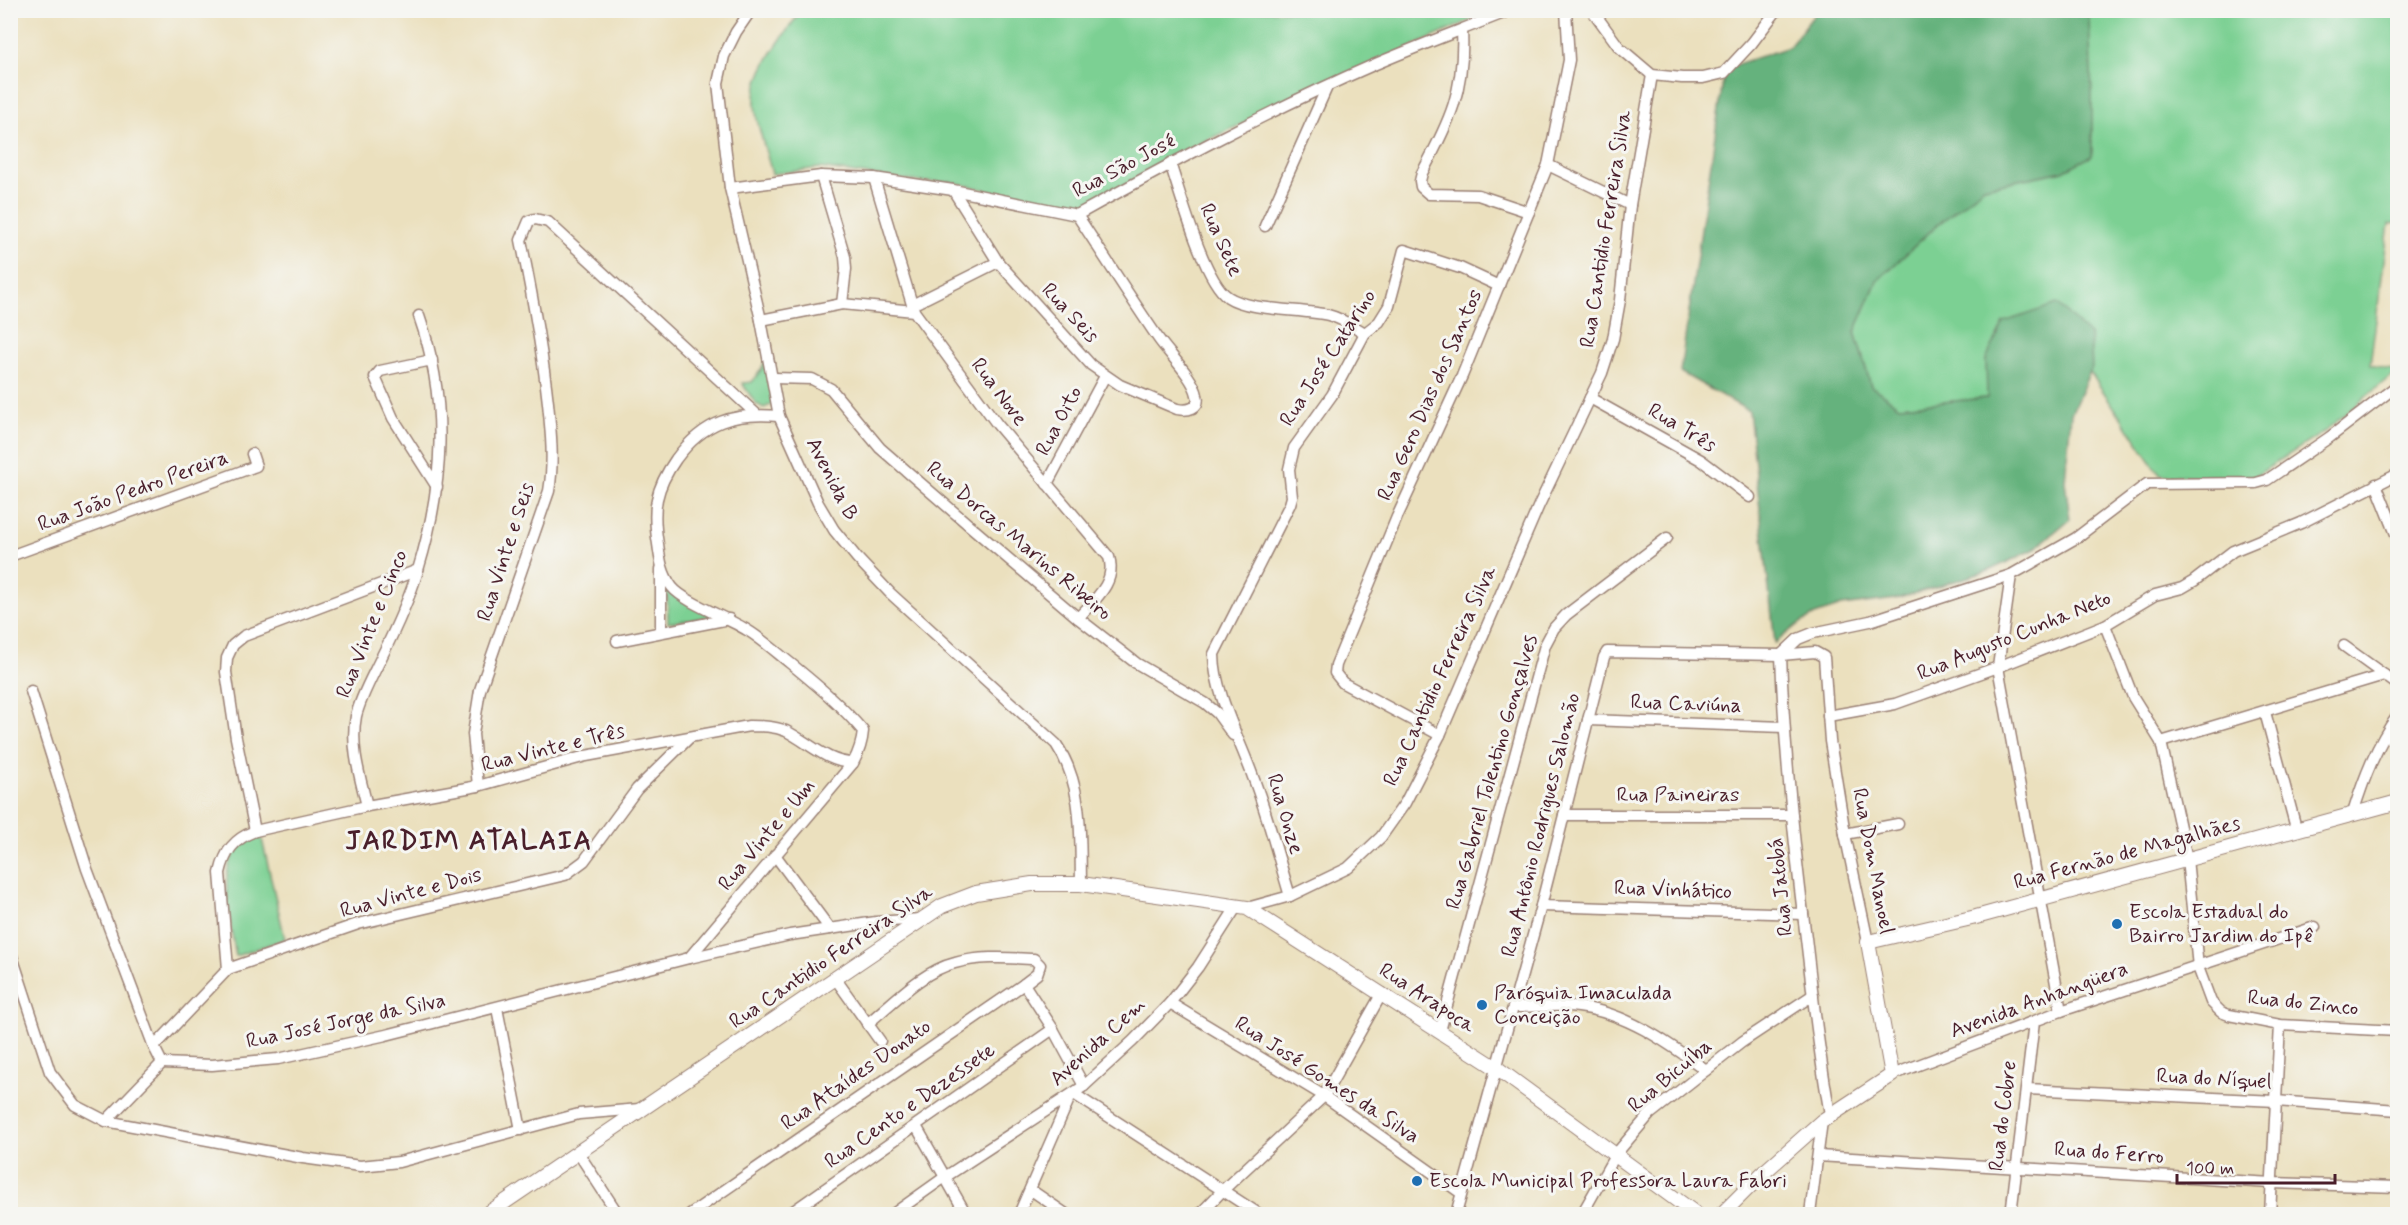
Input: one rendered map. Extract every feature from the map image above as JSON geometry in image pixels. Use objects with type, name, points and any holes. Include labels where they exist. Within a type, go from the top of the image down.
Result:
[{"type":"street","name":"Avenida B","points":[[751,10],[736,32],[724,57],[718,83],[730,188],[761,320],[779,416],[818,503],[834,530],[857,558],[890,593],[1056,744],[1065,757],[1071,773],[1079,815],[1081,884]]},
{"type":"street","name":"Rua São José","points":[[730,188],[821,176],[874,178],[953,190],[1077,214],[1170,164],[1327,87],[1511,10]]},
{"type":"street","name":"Rua Gero Dias dos Santos","points":[[1440,735],[1343,683],[1335,673],[1336,665],[1397,517],[1462,376],[1548,165],[1569,60],[1566,10]]},
{"type":"street","points":[[1592,10],[1619,47],[1652,75],[1703,78],[1724,73],[1752,43],[1774,12]]},
{"type":"street","points":[[1462,30],[1464,60],[1459,89],[1447,126],[1422,173],[1421,187],[1429,194],[1478,195],[1529,212]]},
{"type":"street","name":"Rua Cantidio Ferreira Silva","points":[[487,1215],[942,906],[976,893],[1032,884],[1081,884],[1242,907],[1290,896],[1348,868],[1381,837],[1405,803],[1440,735],[1539,505],[1602,373],[1613,339],[1630,205],[1652,75]]},
{"type":"street","points":[[1264,226],[1327,87]]},
{"type":"street","name":"Rua Sete","points":[[1170,164],[1206,264],[1220,289],[1229,297],[1241,302],[1290,311],[1327,315],[1365,333]]},
{"type":"street","points":[[1548,165],[1630,205]]},
{"type":"street","points":[[821,176],[846,269],[842,304]]},
{"type":"street","name":"Rua Nove","points":[[874,178],[913,308],[997,424],[1109,557],[1112,566],[1107,585],[1078,618]]},
{"type":"street","name":"Rua Seis","points":[[953,190],[998,262],[1091,365],[1120,385],[1186,411],[1197,404],[1198,396],[1194,387],[1159,339],[1077,214]]},
{"type":"street","name":"Rua Vinte e Seis","points":[[478,786],[473,734],[480,690],[549,490],[551,477],[550,428],[544,363],[521,240],[529,221],[535,219],[548,222],[755,414]]},
{"type":"street","name":"Rua José Catarino","points":[[1241,744],[1214,666],[1214,654],[1290,504],[1292,497],[1289,458],[1293,448],[1332,395],[1365,333],[1379,322],[1389,306],[1404,250],[1460,268],[1499,286]]},
{"type":"street","points":[[761,320],[842,304],[913,308],[998,262]]},
{"type":"street","name":"Rua Vinte e Cinco","points":[[367,806],[354,743],[356,718],[363,696],[392,635],[418,570],[437,487],[441,442],[438,391],[419,316]]},
{"type":"street","points":[[432,360],[380,371],[375,377],[393,418],[437,487]]},
{"type":"street","name":"Rua Oito","points":[[1047,484],[1105,376]]},
{"type":"street","name":"Rua Dorcas Marins Ribeiro","points":[[773,378],[812,379],[831,389],[880,448],[1078,618],[1136,663],[1205,703],[1217,713],[1241,744]]},
{"type":"street","points":[[1781,655],[1798,639],[1813,633],[1879,618],[2011,575],[2076,538],[2147,484],[2256,483],[2267,480],[2330,437],[2397,385]]},
{"type":"street","name":"Rua Três","points":[[1590,398],[1701,460],[1750,497]]},
{"type":"street","points":[[661,632],[661,569],[654,520],[655,503],[661,483],[683,450],[716,423],[737,415],[779,416]]},
{"type":"street","name":"Rua João Pedro Pereira","points":[[10,556],[256,466],[252,454]]},
{"type":"street","name":"Rua Augusto Cunha Neto","points":[[1828,716],[1895,704],[2105,625],[2155,595],[2182,588],[2233,551],[2301,523],[2397,474]]},
{"type":"street","points":[[2376,484],[2397,539]]},
{"type":"street","name":"Rua Gabriel Tolentino Gonçalves","points":[[1440,1031],[1545,645],[1554,628],[1566,615],[1667,538]]},
{"type":"street","points":[[661,569],[673,588],[683,596],[730,619]]},
{"type":"street","points":[[228,969],[220,873],[223,859],[229,848],[243,836],[255,831],[236,738],[226,672],[227,658],[233,645],[244,636],[418,570]]},
{"type":"street","points":[[2011,575],[1998,667],[2061,1011]]},
{"type":"street","points":[[616,641],[730,619]]},
{"type":"street","name":"Rua Vinte e Um","points":[[689,958],[853,764],[861,749],[863,731],[842,706],[756,635],[730,619]]},
{"type":"street","points":[[2105,625],[2133,697],[2161,742],[2187,859],[2198,967]]},
{"type":"street","points":[[2344,646],[2397,685]]},
{"type":"street","name":"Rua Antônio Rodrigues Salomão","points":[[1456,1215],[1498,1069],[1604,657],[1609,651],[1781,655],[1815,652],[1821,654]]},
{"type":"street","name":"Rua Dom Manoel","points":[[1821,654],[1825,661],[1830,741],[1845,834],[1868,942],[1892,1075]]},
{"type":"street","name":"Rua Jatobá","points":[[1781,655],[1784,727],[1792,815],[1826,1118],[1810,1215]]},
{"type":"street","points":[[2161,742],[2384,675]]},
{"type":"street","points":[[32,691],[87,868],[162,1063],[106,1121]]},
{"type":"street","points":[[2265,712],[2296,828]]},
{"type":"street","points":[[2353,813],[2373,755],[2397,715]]},
{"type":"street","name":"Rua Caviúna","points":[[1588,720],[1784,727]]},
{"type":"street","name":"Rua Vinte e Três","points":[[255,831],[367,806],[478,786],[586,756],[749,726],[768,726],[784,730],[837,761],[853,764]]},
{"type":"street","name":"Rua Vinte e Dois","points":[[154,1047],[228,969],[358,924],[565,875],[584,861],[637,789],[689,738]]},
{"type":"street","name":"Rua Onze","points":[[1241,744],[1290,896]]},
{"type":"street","name":"Rua Fernão de Magalhães","points":[[1868,942],[2039,899],[2397,802]]},
{"type":"street","name":"Rua Paineiras","points":[[1564,815],[1792,815]]},
{"type":"street","points":[[1845,834],[1898,824]]},
{"type":"street","points":[[775,855],[830,928]]},
{"type":"street","name":"Rua Vinhático","points":[[1541,906],[1803,914]]},
{"type":"street","name":"Rua Arapoca","points":[[1242,907],[1382,993],[1498,1069],[1696,1215]]},
{"type":"street","name":"Avenida Cem","points":[[893,1215],[945,1178],[1072,1096],[1170,1004],[1242,907]]},
{"type":"street","name":"Rua José Jorge da Silva","points":[[162,1063],[212,1065],[278,1059],[497,1008],[790,934],[921,919]]},
{"type":"street","name":"Avenida Anhangüera","points":[[1722,1215],[1762,1174],[1826,1118],[1892,1075],[2061,1011],[2315,927]]},
{"type":"street","points":[[10,950],[50,1072],[75,1106],[106,1121],[303,1158],[360,1166],[399,1162],[579,1114],[643,1109]]},
{"type":"street","name":"Rua Ataídes Donato","points":[[690,1215],[1024,984],[1037,974],[1040,965],[1034,959],[1009,958],[978,958],[953,963],[929,974],[867,1024]]},
{"type":"street","name":"Rua do Zinco","points":[[2198,967],[2211,1002],[2221,1012],[2280,1025],[2397,1031]]},
{"type":"street","points":[[835,978],[880,1041]]},
{"type":"street","points":[[1024,984],[1053,1029],[1083,1086]]},
{"type":"street","points":[[1200,1215],[1222,1191],[1324,1096],[1382,993]]},
{"type":"street","name":"Rua Bicuíba","points":[[1582,1215],[1616,1154],[1650,1114],[1742,1042],[1813,995]]},
{"type":"street","name":"Rua José Gomes da Silva","points":[[1170,1004],[1324,1096],[1461,1193]]},
{"type":"street","points":[[1514,1007],[1577,1006],[1598,1010],[1669,1043],[1706,1070]]},
{"type":"street","points":[[497,1008],[521,1130]]},
{"type":"street","name":"Rua do Cobre","points":[[2011,1215],[2015,1167],[2028,1089],[2034,1022]]},
{"type":"street","points":[[2270,1215],[2280,1025]]},
{"type":"street","name":"Rua Cento e Dezessete","points":[[789,1215],[1053,1029]]},
{"type":"street","name":"Rua do Níquel","points":[[2028,1089],[2276,1101],[2397,1110]]},
{"type":"street","points":[[1019,1215],[1072,1096],[1259,1215]]},
{"type":"street","points":[[916,1126],[966,1215]]},
{"type":"street","points":[[579,1154],[618,1215]]},
{"type":"street","name":"Rua do Ferro","points":[[1818,1156],[2272,1183],[2397,1187]]},
{"type":"street","points":[[1031,1190],[1066,1215]]},
{"type":"green space","points":[[801,11],[1491,11],[1165,159],[1085,213],[952,182],[920,182],[820,168],[772,174],[756,114],[755,96],[766,62]]},
{"type":"green space","points":[[1817,11],[2085,11],[2089,18],[2092,156],[2063,171],[1984,187],[1936,226],[1877,281],[1855,332],[1871,386],[1899,406],[1987,398],[1986,359],[2004,322],[2057,304],[2090,335],[2092,367],[2071,414],[2065,481],[2070,519],[2033,550],[1988,571],[1896,599],[1842,606],[1815,615],[1797,625],[1775,643],[1749,411],[1680,372],[1725,68],[1789,47]]},
{"type":"green space","points":[[2085,11],[2397,11],[2397,223],[2389,224],[2370,365],[2397,371],[2324,432],[2254,477],[2160,475],[2090,372],[2090,335],[1986,359],[1988,398],[1899,406],[1871,386],[1855,332],[1877,281],[1936,226],[1984,187],[2063,171],[2089,18]]},
{"type":"green space","points":[[766,358],[773,404],[764,408],[756,404],[742,383],[752,382]]},
{"type":"green space","points":[[667,586],[714,616],[668,623]]},
{"type":"green space","points":[[261,835],[285,939],[236,956],[228,904],[227,871],[234,854],[249,841]]},
{"type":"place","name":"Escola Estadual do Bairro Jardim do Ipê","points":[[2117,924]]},
{"type":"place","name":"Paróquia Imaculada Conceição","points":[[1482,1005]]},
{"type":"place","name":"Escola Municipal Professora Laura Fabri","points":[[1417,1181]]},
{"type":"district","name":"JARDIM ATALAIA","points":[[469,841]]}]
